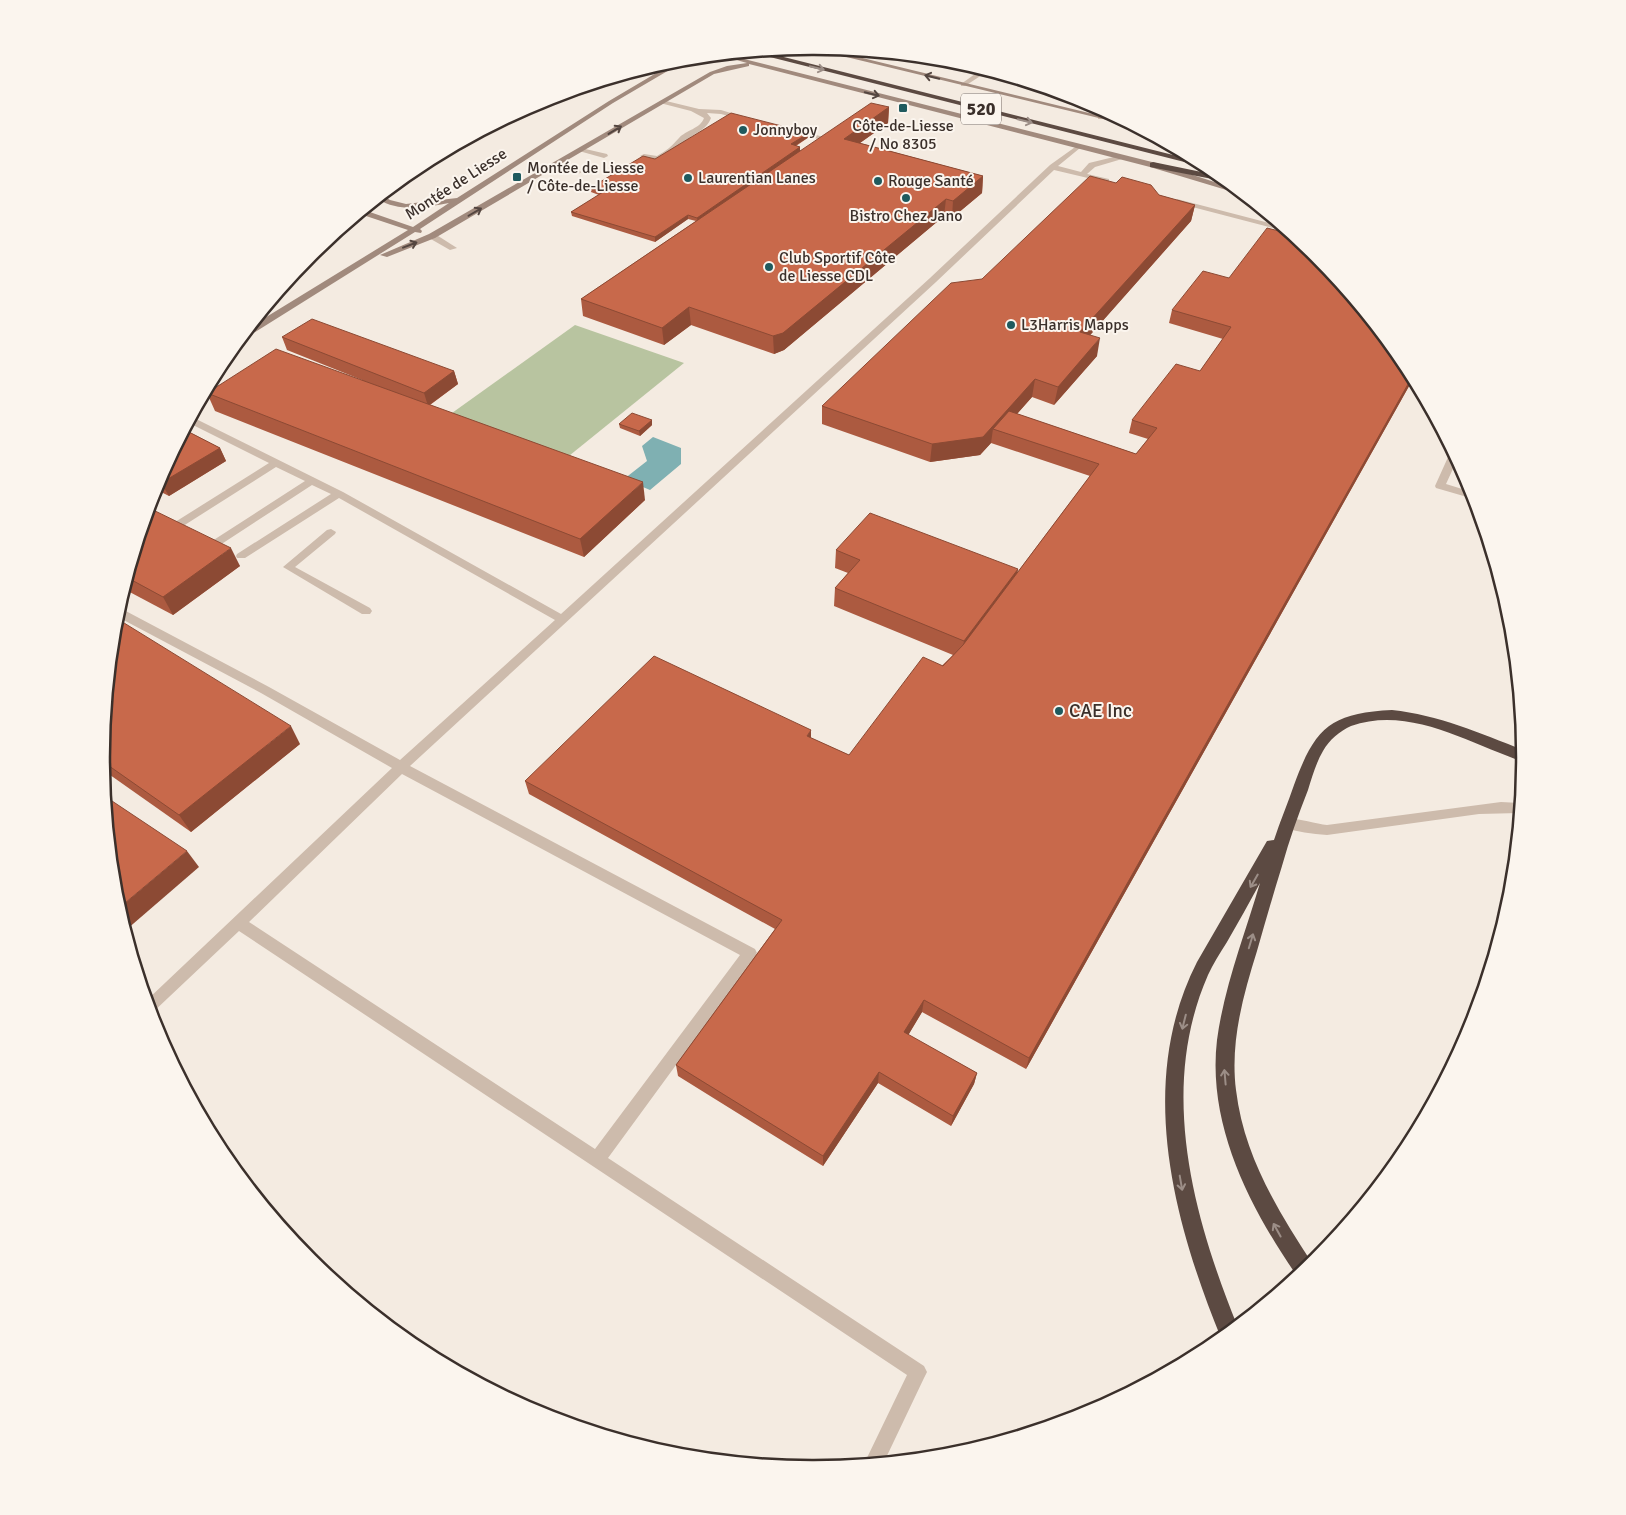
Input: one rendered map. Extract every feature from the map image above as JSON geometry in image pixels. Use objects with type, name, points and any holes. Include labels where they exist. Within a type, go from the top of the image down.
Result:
[{"type":"highway","points":[[801,56],[898,79]]},
{"type":"highway","name":"520","points":[[772,57],[1182,160]]},
{"type":"highway","points":[[1153,166],[1208,177]]},
{"type":"highway","points":[[1300,1263],[1281,1237],[1259,1198],[1242,1156],[1232,1125],[1224,1066],[1233,1003],[1287,823],[1315,752],[1322,740],[1331,731],[1346,722],[1362,718],[1398,717],[1426,721],[1516,753]]},
{"type":"highway","points":[[1226,1325],[1199,1254],[1181,1181],[1174,1116],[1176,1058],[1189,1001],[1199,975],[1287,823]]},
{"type":"street","points":[[848,57],[1109,120]]},
{"type":"street","points":[[738,59],[1119,157],[1224,188]]},
{"type":"street","points":[[356,266],[432,236],[719,70],[757,64]]},
{"type":"street","name":"Montée de Liesse","points":[[260,325],[413,230],[617,98],[663,71]]},
{"type":"street","points":[[385,200],[391,203],[404,205],[420,205],[460,199]]},
{"type":"street","points":[[368,214],[432,236]]},
{"type":"lane","points":[[963,84],[978,75]]},
{"type":"lane","points":[[644,156],[653,159],[659,158],[679,145],[682,139],[705,125],[708,118],[705,114],[698,111],[662,102]]},
{"type":"lane","points":[[698,111],[721,112],[749,119]]},
{"type":"lane","points":[[786,128],[824,138],[808,149]]},
{"type":"lane","points":[[155,1002],[400,768],[1053,167],[1078,147]]},
{"type":"lane","points":[[581,150],[604,156]]},
{"type":"lane","points":[[1082,175],[1092,165],[1119,157]]},
{"type":"lane","points":[[555,165],[578,172]]},
{"type":"lane","points":[[1053,167],[1119,185]]},
{"type":"lane","points":[[1174,200],[1267,222]]},
{"type":"lane","points":[[432,236],[453,248]]},
{"type":"lane","points":[[196,423],[339,494],[562,619]]},
{"type":"lane","points":[[176,526],[275,462]]},
{"type":"lane","points":[[1450,463],[1440,486],[1464,493]]},
{"type":"lane","points":[[213,545],[311,481]]},
{"type":"lane","points":[[241,556],[339,494]]},
{"type":"lane","points":[[331,532],[288,566],[366,611]]},
{"type":"lane","points":[[125,616],[264,690],[400,768],[750,953],[597,1160]]},
{"type":"lane","points":[[1287,823],[1312,829],[1327,830],[1479,808],[1513,808]]},
{"type":"lane","points":[[239,923],[918,1372],[876,1457]]},
{"type":"green space","points":[[575,325],[684,363],[559,464],[445,418]]},
{"type":"water","points":[[653,437],[681,448],[681,464],[650,490],[624,479],[647,461],[642,446]]},
{"type":"building","name":"Club Sportif Côte de Liesse CDL","points":[[871,103],[889,107],[844,139],[983,176],[953,201],[946,199],[783,333],[773,336],[689,307],[662,328],[581,299]]},
{"type":"building","name":"Laurentian Lanes","points":[[731,113],[809,133],[791,144],[800,147],[697,218],[688,215],[655,237],[571,212],[603,192],[590,188],[643,156],[655,159]]},
{"type":"building","name":"L3Harris Mapps","points":[[1090,176],[1116,183],[1122,177],[1151,185],[1159,195],[1195,205],[1080,332],[1100,338],[1058,387],[1035,379],[983,437],[932,444],[822,406],[951,283],[982,279]]},
{"type":"building","name":"CAE Inc","points":[[1267,228],[1278,231],[1341,294],[1370,330],[1408,385],[1029,1058],[924,1000],[904,1032],[977,1073],[953,1116],[879,1072],[823,1156],[676,1065],[782,920],[525,781],[654,656],[811,730],[807,736],[849,755],[923,657],[943,666],[963,645],[1099,464],[993,429],[1009,411],[1136,454],[1157,428],[1132,420],[1176,364],[1200,371],[1231,327],[1172,310],[1203,271],[1229,278]]},
{"type":"building","points":[[312,319],[454,371],[424,393],[282,337]]},
{"type":"building","points":[[276,349],[643,482],[580,539],[212,395],[217,387]]},
{"type":"building","points":[[632,413],[652,420],[639,431],[619,424]]},
{"type":"building","points":[[191,433],[220,448],[169,478]]},
{"type":"building","points":[[156,511],[231,548],[163,597],[133,581]]},
{"type":"building","points":[[870,513],[1018,569],[964,641],[835,588],[860,560],[836,550]]},
{"type":"building","points":[[124,623],[291,726],[179,815],[110,767],[112,712]]},
{"type":"building","points":[[112,801],[187,851],[126,902]]},
{"type":"place","name":"Côte-de-Liesse / No 8305","points":[[903,108]]},
{"type":"place","name":"Jonnyboy","points":[[743,130]]},
{"type":"place","name":"Montée de Liesse / Côte-de-Liesse","points":[[517,177]]},
{"type":"place","name":"Laurentian Lanes","points":[[688,178]]},
{"type":"place","name":"Rouge Santé","points":[[878,181]]},
{"type":"place","name":"Bistro Chez Jano","points":[[906,198]]},
{"type":"place","name":"Club Sportif Côte de Liesse CDL","points":[[769,267]]},
{"type":"place","name":"L3Harris Mapps","points":[[1011,325]]},
{"type":"place","name":"CAE Inc","points":[[1059,711]]}]
